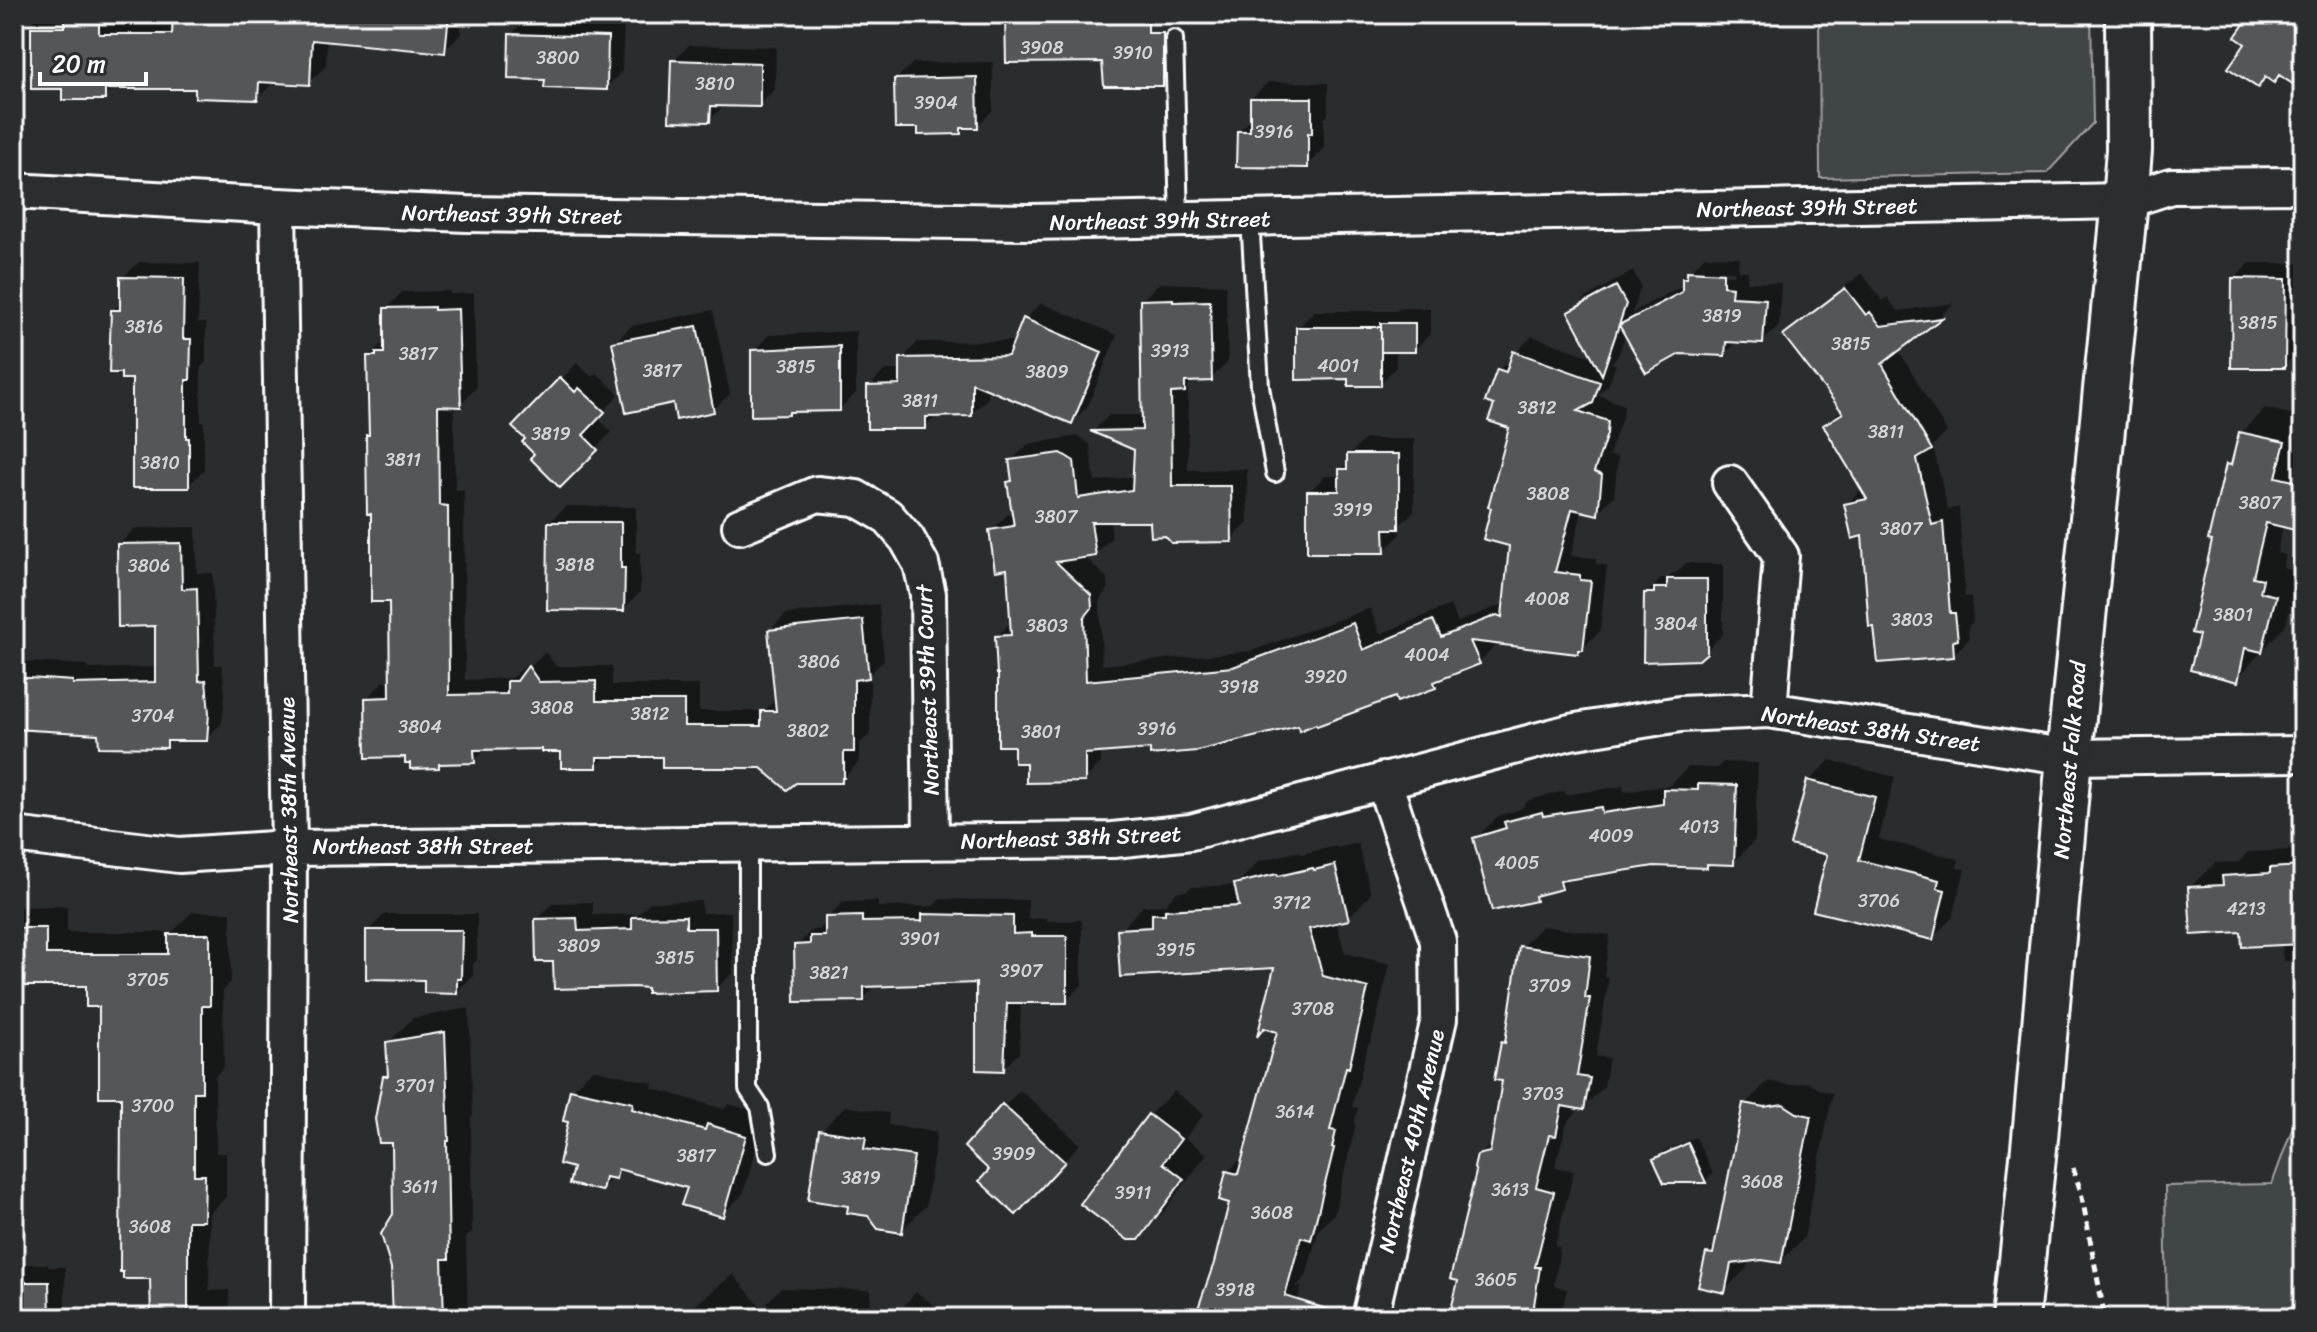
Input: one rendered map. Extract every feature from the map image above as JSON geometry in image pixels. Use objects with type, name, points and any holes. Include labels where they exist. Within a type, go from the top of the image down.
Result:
[{"type":"street","name":"Northeast Falk Road","points":[[2016,1318],[2125,201],[2129,150],[2128,14]]},
{"type":"street","name":"Northeast 39th Street","points":[[14,191],[483,214],[1014,222],[2125,201],[2171,186],[2303,185]]},
{"type":"street","name":"Northeast 38th Avenue","points":[[278,206],[289,848],[287,1318]]},
{"type":"street","points":[[1730,483],[1781,556],[1769,710]]},
{"type":"street","name":"Northeast 39th Court","points":[[740,526],[817,494],[856,498],[887,516],[907,539],[921,564],[928,594],[931,842]]},
{"type":"street","name":"Northeast 38th Street","points":[[14,835],[179,855],[289,848],[1113,840],[1191,832],[1570,732],[1680,714],[1769,710],[2069,757],[2303,754]]},
{"type":"street","name":"Northeast 40th Avenue","points":[[1370,1318],[1439,1019],[1438,941],[1383,780]]},
{"type":"lane","points":[[1174,39],[1179,219]]},
{"type":"lane","points":[[1250,218],[1260,386],[1275,473]]},
{"type":"lane","points":[[748,843],[748,1089],[760,1107],[768,1153]]},
{"type":"path","points":[[2072,1165],[2081,1192],[2105,1318]]},
{"type":"shaded area","points":[[1819,14],[2091,14],[2093,123],[2047,173],[1820,178]]},
{"type":"shaded area","points":[[2303,1099],[2303,1318],[2167,1318],[2165,1186],[2272,1184]]},
{"type":"building","points":[[65,14],[99,14],[99,34],[172,34],[173,14],[449,14],[445,53],[312,40],[310,85],[259,82],[258,100],[195,98],[195,89],[105,89],[105,100],[62,100],[62,89],[31,89],[31,27],[65,27]]},
{"type":"building","points":[[1005,14],[1148,14],[1148,33],[1163,33],[1163,86],[1104,86],[1102,62],[1006,63]]},
{"type":"building","points":[[2251,14],[2303,14],[2303,91],[2279,75],[2274,83],[2265,77],[2258,88],[2228,68],[2245,44],[2235,37]]},
{"type":"building","points":[[509,34],[608,37],[607,90],[544,88],[545,80],[508,79]]},
{"type":"building","points":[[671,60],[760,63],[760,107],[711,106],[710,122],[669,121]]},
{"type":"building","points":[[977,77],[978,128],[961,128],[961,134],[918,135],[918,128],[895,128],[894,79]]},
{"type":"building","points":[[1250,98],[1312,98],[1308,168],[1236,167],[1237,131],[1250,131]]},
{"type":"building","points":[[1687,271],[1723,273],[1723,286],[1732,287],[1731,297],[1766,299],[1763,344],[1726,342],[1725,356],[1680,354],[1646,373],[1619,325],[1682,292],[1682,278],[1687,278]]},
{"type":"building","points":[[120,277],[184,278],[183,339],[191,339],[190,380],[186,380],[189,488],[132,488],[132,379],[121,379],[121,373],[109,373],[111,310],[120,310]]},
{"type":"building","points":[[2232,278],[2286,279],[2285,368],[2231,368]]},
{"type":"building","points":[[1616,286],[1626,304],[1602,375],[1568,312]]},
{"type":"building","points":[[1845,288],[1866,315],[1870,312],[1881,326],[1942,318],[1882,364],[1932,450],[1917,459],[1932,525],[1943,522],[1950,613],[1955,613],[1958,640],[1953,641],[1954,657],[1878,663],[1874,627],[1869,627],[1862,536],[1852,539],[1844,504],[1867,499],[1823,425],[1843,413],[1783,335]]},
{"type":"building","points":[[1173,299],[1173,302],[1210,301],[1212,381],[1185,382],[1185,392],[1171,393],[1172,486],[1231,486],[1232,542],[1171,543],[1165,536],[1151,537],[1150,522],[1091,522],[1096,556],[1056,562],[1091,595],[1092,608],[1084,618],[1086,681],[1233,667],[1353,623],[1363,650],[1433,620],[1441,637],[1497,615],[1502,617],[1509,546],[1483,539],[1491,508],[1488,507],[1509,428],[1488,421],[1494,405],[1485,402],[1497,369],[1506,372],[1513,351],[1600,382],[1593,403],[1578,411],[1608,421],[1607,434],[1594,472],[1602,475],[1598,515],[1572,509],[1555,572],[1580,575],[1580,580],[1591,581],[1583,650],[1578,650],[1578,654],[1470,641],[1480,664],[1434,682],[1436,688],[1397,702],[1395,697],[1299,731],[1298,726],[1197,751],[1150,755],[1150,749],[1085,754],[1085,782],[1026,783],[1026,763],[1014,763],[1014,746],[998,746],[995,636],[1011,635],[1007,569],[995,571],[989,530],[1014,526],[1007,482],[1012,481],[1009,460],[1061,453],[1074,461],[1078,498],[1132,490],[1134,450],[1090,431],[1142,430],[1140,300]]},
{"type":"building","points":[[434,307],[434,310],[458,309],[461,407],[438,406],[439,505],[448,506],[449,695],[507,694],[507,681],[517,681],[528,666],[539,682],[596,681],[596,701],[684,701],[684,726],[761,726],[761,711],[776,711],[768,630],[863,620],[869,678],[854,680],[854,752],[844,752],[842,783],[796,783],[787,790],[761,768],[662,768],[662,757],[597,757],[597,768],[561,768],[561,752],[541,752],[541,749],[474,750],[475,763],[439,764],[439,768],[410,769],[405,757],[366,758],[365,698],[390,697],[389,602],[371,602],[371,514],[367,514],[367,356],[384,353],[384,308]]},
{"type":"building","points":[[1023,318],[1102,352],[1072,424],[972,383],[972,416],[926,417],[926,429],[867,429],[867,386],[900,385],[900,358],[1008,356]]},
{"type":"building","points":[[1381,323],[1415,323],[1415,352],[1381,352]]},
{"type":"building","points":[[697,326],[714,412],[676,420],[673,403],[626,413],[612,342]]},
{"type":"building","points":[[1296,327],[1381,327],[1381,386],[1348,386],[1348,379],[1296,380]]},
{"type":"building","points":[[840,346],[840,411],[751,416],[751,350]]},
{"type":"building","points":[[560,377],[575,392],[579,388],[605,412],[583,435],[598,450],[560,488],[530,458],[534,454],[522,442],[525,439],[512,427]]},
{"type":"building","points":[[2239,432],[2285,442],[2276,477],[2303,483],[2303,532],[2266,523],[2253,577],[2263,579],[2260,592],[2276,596],[2262,652],[2245,648],[2238,682],[2190,670],[2199,635],[2191,633],[2212,541],[2208,540],[2226,464],[2231,465]]},
{"type":"building","points":[[1347,454],[1399,454],[1399,529],[1384,529],[1385,553],[1307,553],[1307,491],[1339,491],[1339,469],[1347,469]]},
{"type":"building","points":[[548,522],[621,522],[621,568],[625,568],[624,611],[547,610]]},
{"type":"building","points":[[181,543],[182,589],[197,588],[199,681],[206,680],[209,713],[207,741],[167,741],[167,748],[99,747],[98,734],[14,729],[14,677],[73,681],[73,684],[155,682],[155,626],[118,627],[117,544]]},
{"type":"building","points":[[1667,579],[1707,579],[1707,653],[1699,660],[1643,662],[1644,593],[1654,593],[1654,588],[1667,588]]},
{"type":"building","points":[[1807,780],[1875,797],[1859,860],[1939,880],[1937,888],[1945,890],[1933,940],[1813,911],[1827,855],[1790,845]]},
{"type":"building","points":[[1698,784],[1737,785],[1734,865],[1707,864],[1707,868],[1654,866],[1560,881],[1562,889],[1535,896],[1536,901],[1492,911],[1473,838],[1506,828],[1504,822],[1542,812],[1543,816],[1601,807],[1602,813],[1663,804],[1663,789],[1698,790]]},
{"type":"building","points":[[1335,865],[1349,920],[1309,929],[1323,976],[1368,988],[1330,1130],[1336,1131],[1334,1148],[1311,1240],[1301,1237],[1285,1296],[1336,1312],[1335,1318],[1218,1318],[1197,1311],[1214,1263],[1229,1203],[1219,1200],[1226,1171],[1238,1174],[1277,1032],[1264,1028],[1257,1037],[1274,968],[1120,977],[1117,929],[1152,927],[1152,914],[1165,914],[1165,910],[1239,906],[1234,884]]},
{"type":"building","points":[[2303,866],[2303,944],[2242,947],[2241,932],[2191,935],[2188,887],[2223,885],[2222,876],[2270,873],[2270,868]]},
{"type":"building","points":[[922,914],[1013,916],[1013,934],[1067,936],[1067,1003],[1007,1003],[1004,1071],[976,1070],[976,983],[864,987],[864,1001],[795,1002],[794,945],[810,944],[810,936],[825,936],[825,917],[862,916],[862,922],[922,921]]},
{"type":"building","points":[[686,916],[686,928],[716,928],[717,991],[647,993],[647,988],[634,987],[554,989],[553,962],[536,962],[535,919],[577,918],[578,931],[632,929],[632,917]]},
{"type":"building","points":[[14,928],[46,928],[46,954],[168,954],[168,934],[210,934],[210,1006],[202,1006],[202,1092],[194,1092],[194,1175],[205,1175],[204,1221],[188,1221],[188,1318],[151,1318],[150,1279],[123,1279],[123,1272],[120,1272],[121,1097],[99,1097],[99,1007],[86,1007],[86,986],[14,986]]},
{"type":"building","points":[[366,930],[462,930],[461,979],[457,979],[457,994],[424,993],[424,980],[366,979]]},
{"type":"building","points":[[1519,946],[1590,956],[1585,998],[1590,998],[1577,1076],[1590,1078],[1584,1110],[1562,1106],[1556,1136],[1549,1135],[1536,1187],[1554,1192],[1535,1267],[1540,1267],[1532,1318],[1449,1318],[1458,1281],[1450,1279],[1476,1172],[1477,1155],[1490,1152],[1502,1081],[1494,1080],[1501,1042],[1505,1043]]},
{"type":"building","points":[[445,1032],[449,1259],[442,1259],[444,1318],[393,1318],[391,1268],[381,1234],[393,1214],[392,1143],[379,1143],[375,1119],[383,1076],[388,1076],[386,1042]]},
{"type":"building","points":[[570,1089],[633,1103],[632,1109],[705,1130],[707,1124],[746,1136],[723,1217],[681,1205],[687,1188],[618,1169],[616,1179],[605,1177],[602,1191],[569,1184],[573,1168],[559,1164],[568,1122],[563,1121]]},
{"type":"building","points":[[1743,1103],[1764,1107],[1783,1104],[1797,1113],[1811,1116],[1781,1263],[1762,1260],[1731,1264],[1725,1293],[1698,1287],[1706,1253],[1713,1254]]},
{"type":"building","points":[[1002,1104],[1065,1162],[1016,1215],[979,1181],[989,1170],[964,1147]]},
{"type":"building","points":[[1148,1114],[1181,1139],[1163,1163],[1184,1179],[1139,1240],[1128,1240],[1080,1204]]},
{"type":"building","points":[[819,1130],[866,1137],[864,1149],[914,1156],[902,1233],[878,1229],[868,1216],[847,1213],[848,1206],[808,1200]]},
{"type":"building","points":[[1688,1143],[1706,1183],[1664,1183],[1653,1159]]},
{"type":"building","points":[[14,1282],[49,1282],[50,1318],[14,1318]]}]
